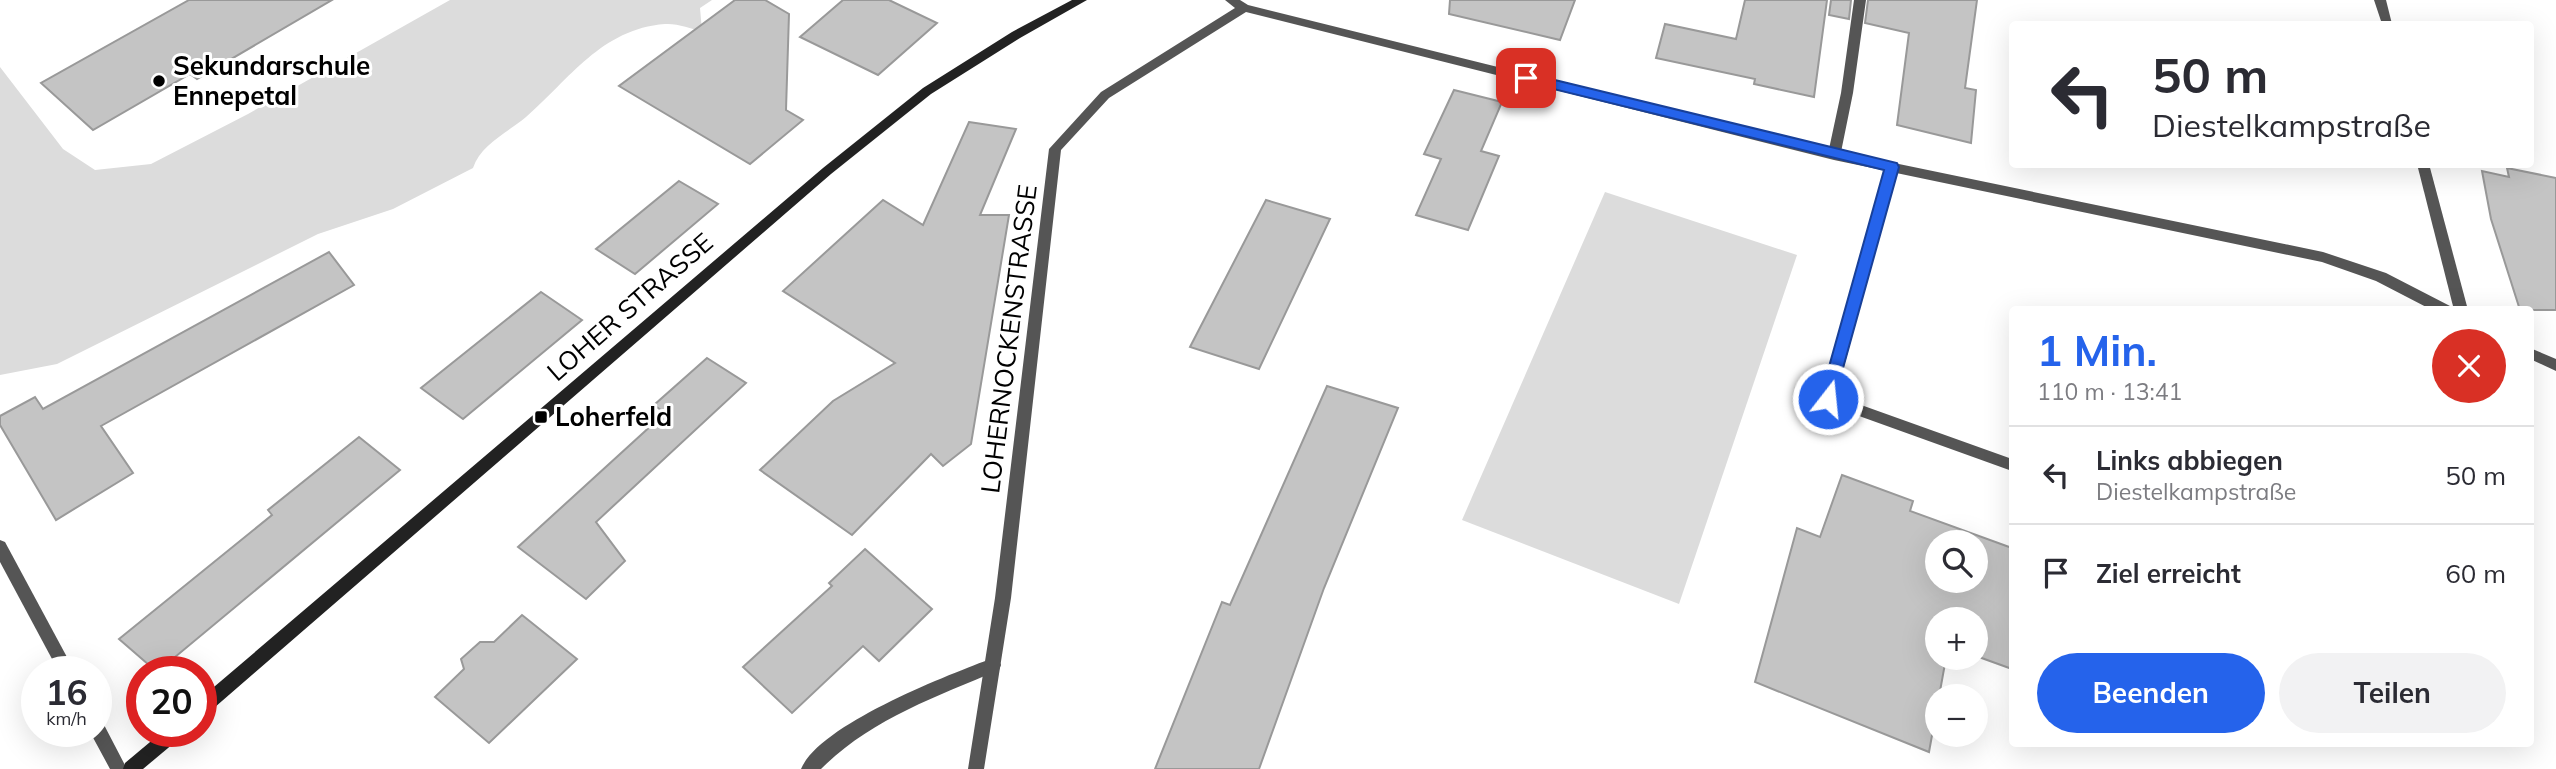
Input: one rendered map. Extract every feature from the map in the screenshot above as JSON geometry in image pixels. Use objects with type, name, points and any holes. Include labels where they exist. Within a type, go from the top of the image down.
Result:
[{"type":"main road","name":"LOHER STRASSE","points":[[217,695],[827,171],[926,91],[1016,35],[1081,0]]},
{"type":"main road","points":[[131,769],[157,747]]},
{"type":"street","points":[[1231,0],[1244,8],[1834,155],[2323,257],[2381,277],[2437,306]]},
{"type":"street","points":[[1834,155],[1847,93],[1860,0]]},
{"type":"street","points":[[2380,0],[2386,21]]},
{"type":"street","name":"LOHERNOCKENSTRASSE","points":[[976,769],[1003,598],[1055,149],[1105,94],[1244,8]]},
{"type":"street","points":[[1892,167],[1828,399],[2009,464]]},
{"type":"street","points":[[2424,168],[2460,306]]},
{"type":"street","points":[[2534,355],[2556,365]]},
{"type":"street","points":[[0,547],[58,656]]},
{"type":"street","points":[[809,769],[831,744],[881,713],[993,665]]},
{"type":"street","points":[[106,747],[118,769]]},
{"type":"shaded area","points":[[450,0],[712,0],[700,8],[702,31],[665,24],[622,35],[604,46],[572,72],[526,117],[488,146],[473,168],[393,209],[318,234],[57,364],[0,375],[0,67],[63,149],[95,170],[151,164],[248,114]]},
{"type":"shaded area","points":[[1605,192],[1797,255],[1679,604],[1462,520]]},
{"type":"building","name":"Sekundarschule Ennepetal","points":[[189,0],[332,0],[197,79],[190,74],[93,130],[41,83]]},
{"type":"building","points":[[735,0],[765,0],[789,14],[786,110],[803,120],[750,164],[619,86]]},
{"type":"building","points":[[843,0],[889,0],[937,23],[878,75],[800,37]]},
{"type":"building","points":[[1450,0],[1575,0],[1560,40],[1449,14]]},
{"type":"building","points":[[1745,0],[1827,0],[1814,97],[1754,84],[1755,79],[1656,58],[1665,24],[1736,39]]},
{"type":"building","points":[[1831,0],[1851,0],[1849,19],[1829,15]]},
{"type":"building","points":[[1868,0],[1977,0],[1965,88],[1976,90],[1971,143],[1897,125],[1909,33],[1865,23]]},
{"type":"building","points":[[1454,90],[1502,102],[1481,151],[1499,156],[1468,230],[1416,215],[1441,159],[1424,154]]},
{"type":"building","points":[[969,122],[1016,129],[980,215],[1009,215],[971,444],[943,466],[931,454],[852,535],[760,470],[833,401],[895,363],[783,291],[883,200],[923,225]]},
{"type":"building","points":[[2507,168],[2556,178],[2556,310],[2534,310],[2534,306],[2519,306],[2491,219],[2482,171],[2509,177]]},
{"type":"building","points":[[679,181],[718,204],[635,274],[596,249]]},
{"type":"building","points":[[1266,200],[1330,219],[1259,369],[1190,347]]},
{"type":"building","points":[[329,252],[354,285],[101,426],[133,473],[56,520],[0,425],[0,416],[35,397],[43,409]]},
{"type":"building","points":[[541,292],[582,320],[463,419],[421,388]]},
{"type":"building","points":[[707,358],[746,383],[596,522],[625,561],[586,599],[518,547],[665,413],[654,405]]},
{"type":"building","points":[[1327,386],[1398,408],[1324,588],[1259,769],[1155,769],[1222,602],[1230,605]]},
{"type":"building","points":[[359,437],[400,470],[176,656],[139,656],[119,639],[272,515],[268,510]]},
{"type":"building","points":[[1842,475],[1913,501],[1910,511],[1962,530],[1925,530],[1925,593],[1988,593],[1988,539],[2009,547],[2009,668],[1988,660],[1988,607],[1925,607],[1925,670],[1944,670],[1941,684],[1925,684],[1925,747],[1930,747],[1929,752],[1755,682],[1797,528],[1820,537]]},
{"type":"building","points":[[865,549],[932,609],[879,661],[863,646],[792,713],[743,667],[832,586],[829,583]]},
{"type":"building","points":[[522,615],[577,659],[489,743],[435,697],[464,669],[461,659],[480,642],[494,642]]},
{"type":"place","name":"Sekundarschule Ennepetal","points":[[159,81]]},
{"type":"place","name":"Loherfeld","points":[[541,417]]},
{"type":"route","points":[[1526,78],[1892,167],[1828,399]]}]
